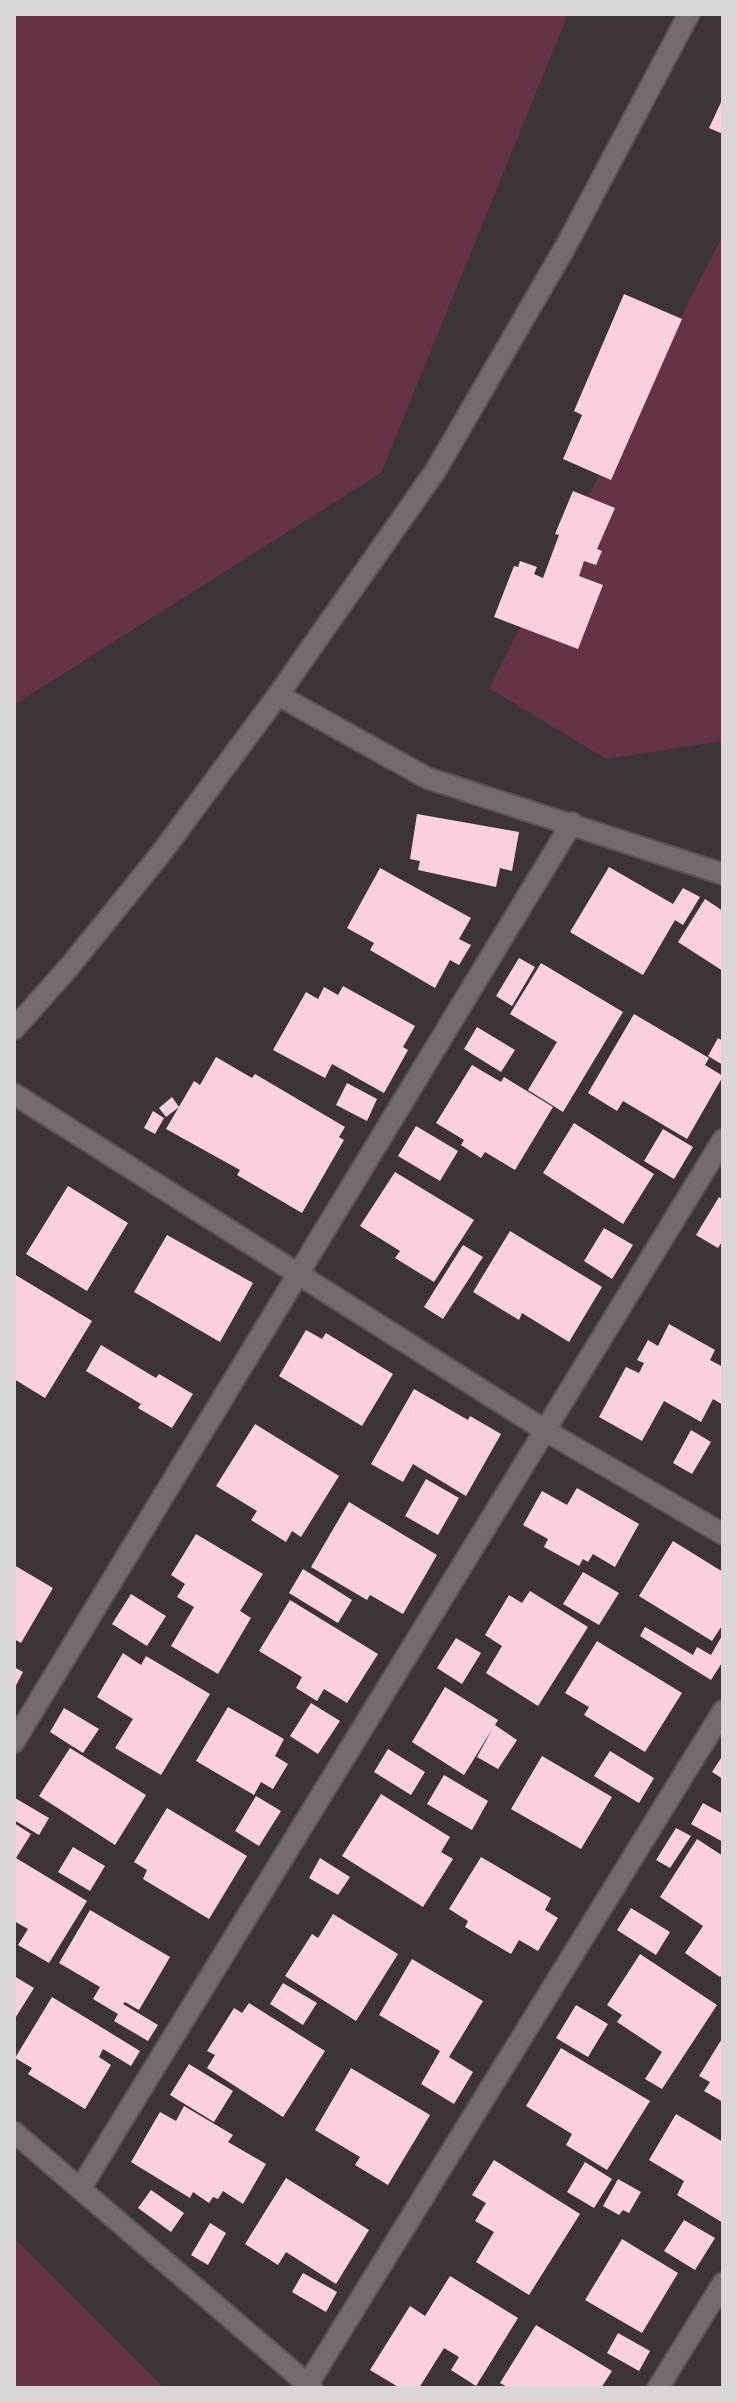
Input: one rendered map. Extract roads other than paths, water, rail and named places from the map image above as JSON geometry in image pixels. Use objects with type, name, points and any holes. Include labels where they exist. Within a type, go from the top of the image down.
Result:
[{"type":"street","points":[[14,1029],[159,856],[278,695],[436,470],[567,244],[689,14]]},
{"type":"street","points":[[278,695],[427,778],[723,874]]},
{"type":"street","points":[[14,1742],[572,823]]},
{"type":"street","points":[[14,1094],[546,1431],[723,1534]]},
{"type":"street","points":[[80,2189],[723,1140]]},
{"type":"street","points":[[14,2132],[310,2386],[723,1711]]},
{"type":"street","points":[[658,2388],[723,2283]]}]
